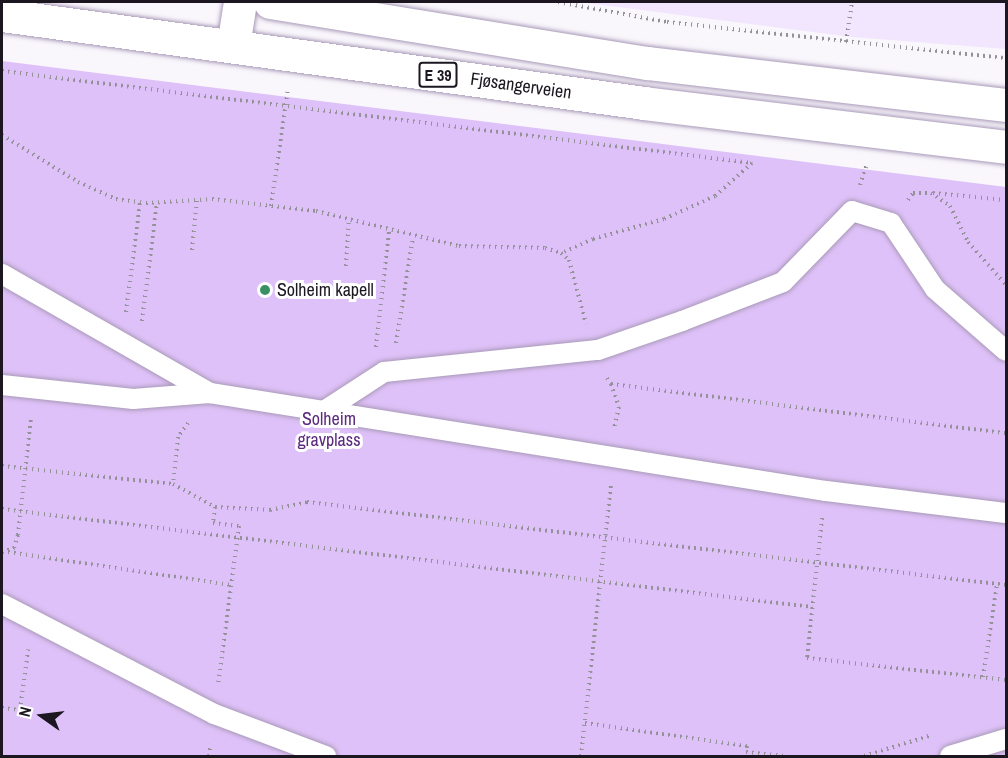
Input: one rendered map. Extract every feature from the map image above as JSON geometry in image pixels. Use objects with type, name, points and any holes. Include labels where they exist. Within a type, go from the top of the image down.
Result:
[{"type":"main road","points":[[233,46],[240,2]]},
{"type":"main road","points":[[270,2],[648,63],[1006,105]]},
{"type":"main road","name":"Fjøsangerveien","points":[[2,15],[644,103],[1006,147]]},
{"type":"lane","points":[[321,413],[391,371],[593,351],[783,282],[852,211],[891,223],[935,289],[1006,351]]},
{"type":"lane","points":[[2,274],[210,393]]},
{"type":"lane","points":[[2,385],[133,399],[210,393],[321,413],[610,454],[826,491],[1006,513]]},
{"type":"lane","points":[[2,604],[32,623],[214,714],[326,756]]},
{"type":"lane","points":[[950,756],[1006,739]]},
{"type":"path","points":[[558,2],[667,22],[1006,58]]},
{"type":"path","points":[[846,42],[852,2]]},
{"type":"path","points":[[2,70],[752,163],[716,196],[664,219],[593,239],[561,253]]},
{"type":"path","points":[[272,206],[288,85]]},
{"type":"path","points":[[2,135],[78,182],[116,199],[140,202],[197,200],[272,206],[349,219],[413,237],[459,246],[545,248],[561,253],[569,260],[593,351],[611,384],[619,407],[610,454],[612,495],[581,756]]},
{"type":"path","points":[[891,223],[913,193],[1006,200]]},
{"type":"path","points":[[931,193],[950,206],[968,243],[1006,285]]},
{"type":"path","points":[[192,250],[197,200]]},
{"type":"path","points":[[124,321],[140,202]]},
{"type":"path","points":[[141,329],[157,202]]},
{"type":"path","points":[[346,266],[349,219]]},
{"type":"path","points":[[371,381],[389,231]]},
{"type":"path","points":[[402,312],[413,237]]},
{"type":"path","points":[[611,384],[1006,432]]},
{"type":"path","points":[[8,552],[14,548],[21,512],[31,420]]},
{"type":"path","points":[[173,484],[178,437]]},
{"type":"path","points":[[2,465],[173,484],[214,507],[270,510],[307,502],[1006,585]]},
{"type":"path","points":[[214,507],[213,523],[239,526],[219,678]]},
{"type":"path","points":[[2,509],[812,607]]},
{"type":"path","points":[[822,517],[807,658],[1006,680]]},
{"type":"path","points":[[2,552],[231,585]]},
{"type":"path","points":[[983,677],[997,584]]},
{"type":"path","points":[[2,708],[21,710],[32,623]]},
{"type":"path","points":[[585,723],[747,746],[746,753],[784,756]]},
{"type":"shaded area","points":[[579,2],[1006,2],[1006,49],[852,37]]},
{"type":"green space","name":"Solheim gravplass","points":[[2,61],[1006,187],[1006,756],[2,756]]},
{"type":"place","name":"Solheim kapell","points":[[265,290]]}]
